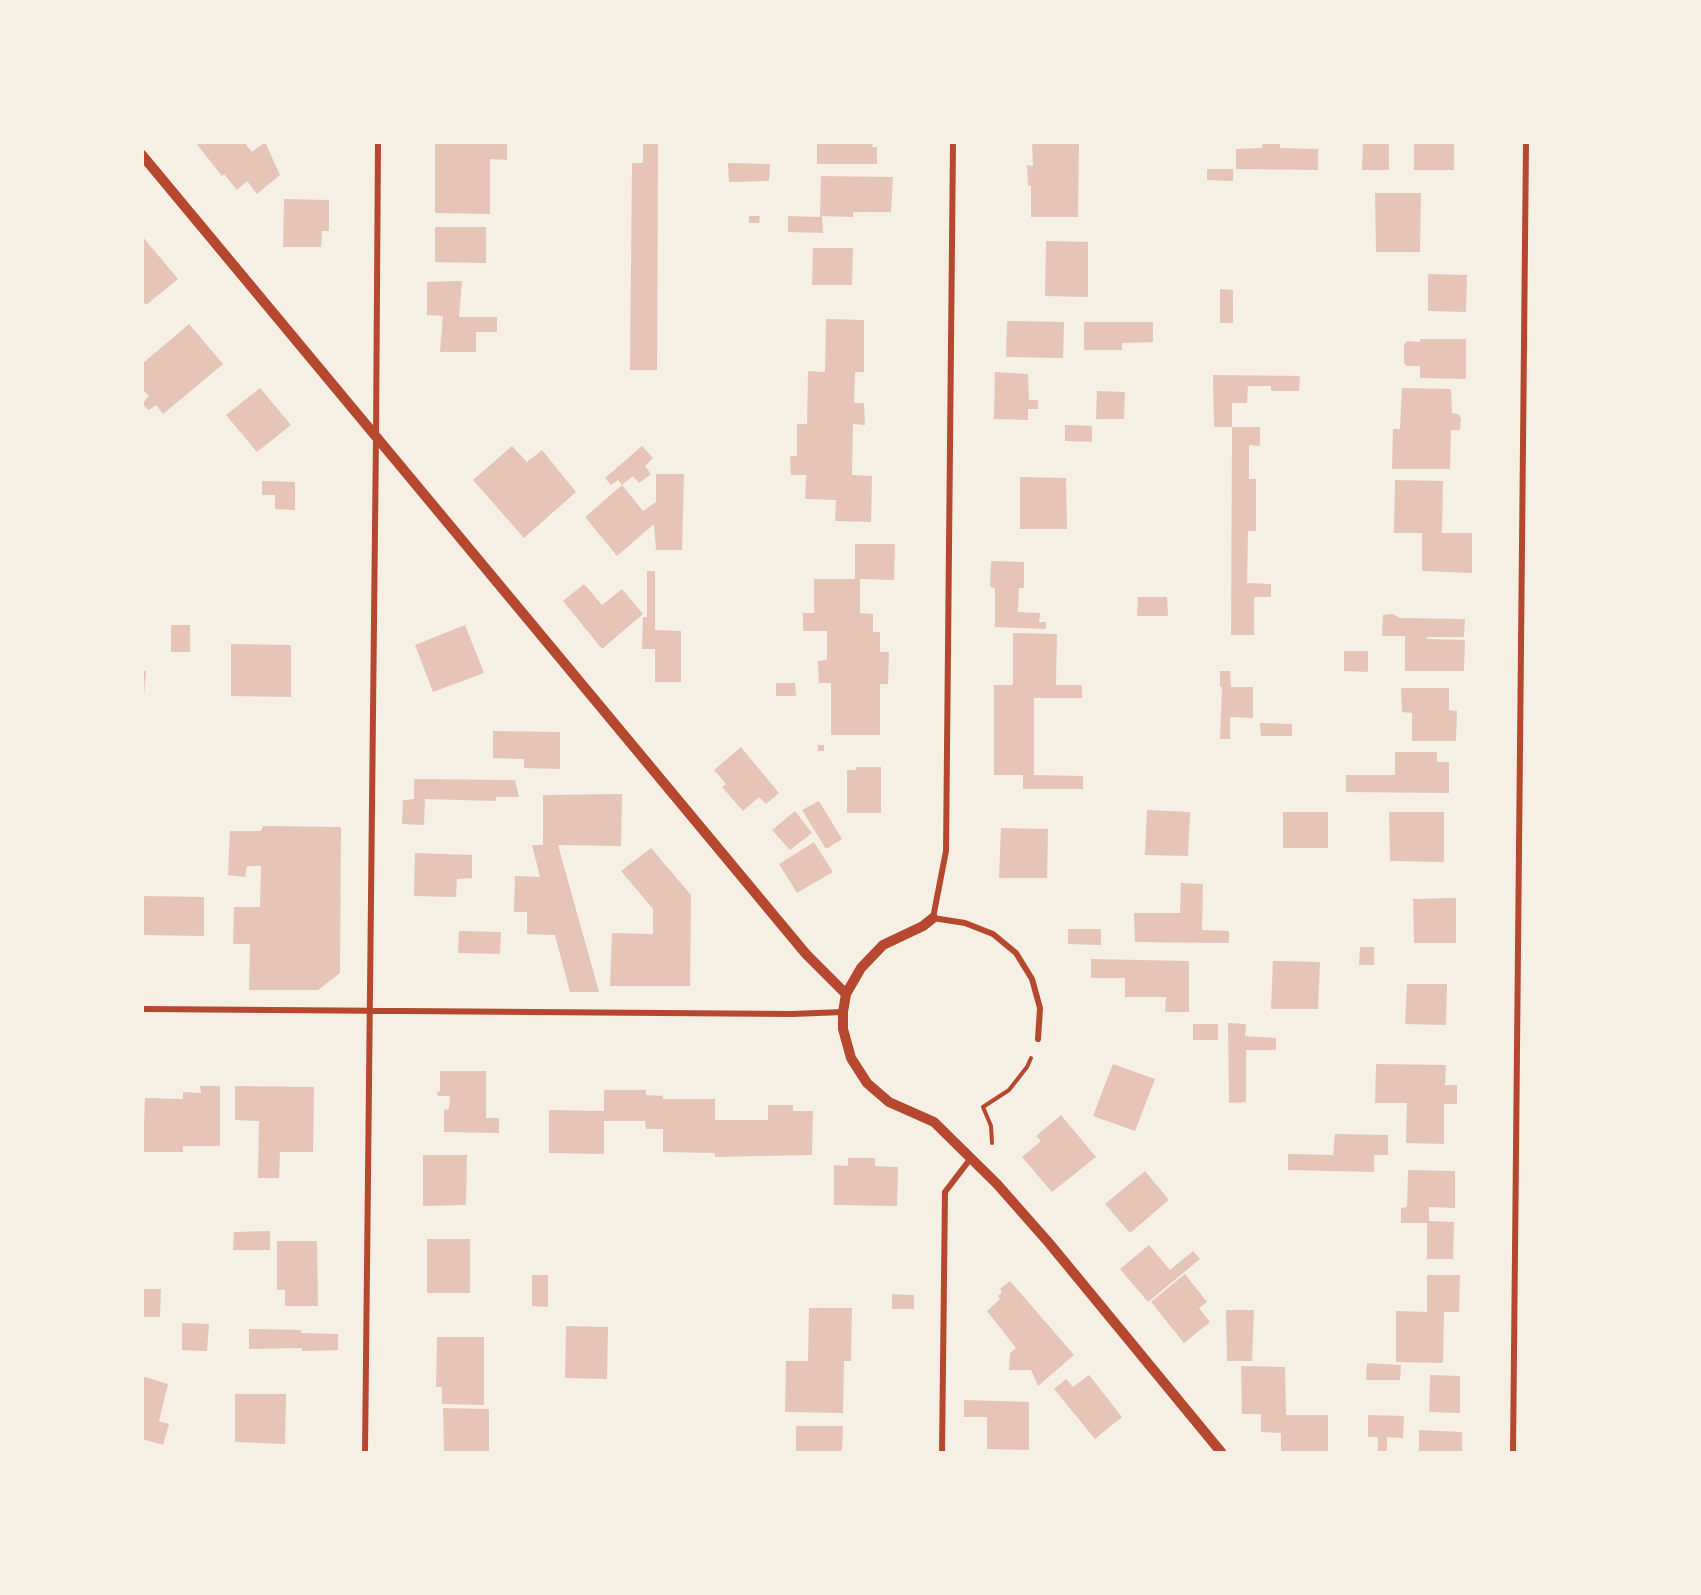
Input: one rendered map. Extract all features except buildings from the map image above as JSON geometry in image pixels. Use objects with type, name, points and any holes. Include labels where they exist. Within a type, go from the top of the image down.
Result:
[{"type":"street","points":[[365,1452],[378,142]]},
{"type":"street","points":[[954,142],[946,851],[933,918],[923,926],[883,945],[861,968],[846,994],[843,1029],[851,1058],[867,1083],[889,1102],[934,1122],[998,1184],[1221,1452]]},
{"type":"street","points":[[1513,1452],[1526,142]]},
{"type":"street","points":[[142,155],[806,954],[846,994]]},
{"type":"street","points":[[933,918],[965,923],[993,934],[1016,953],[1032,979],[1040,1008],[1038,1039]]},
{"type":"street","points":[[142,1009],[792,1014],[843,1012]]},
{"type":"street","points":[[942,1452],[945,1191],[971,1158]]},
{"type":"path","points":[[992,1143],[992,1126],[983,1107],[1008,1090],[1021,1075],[1027,1067],[1038,1039]]}]
